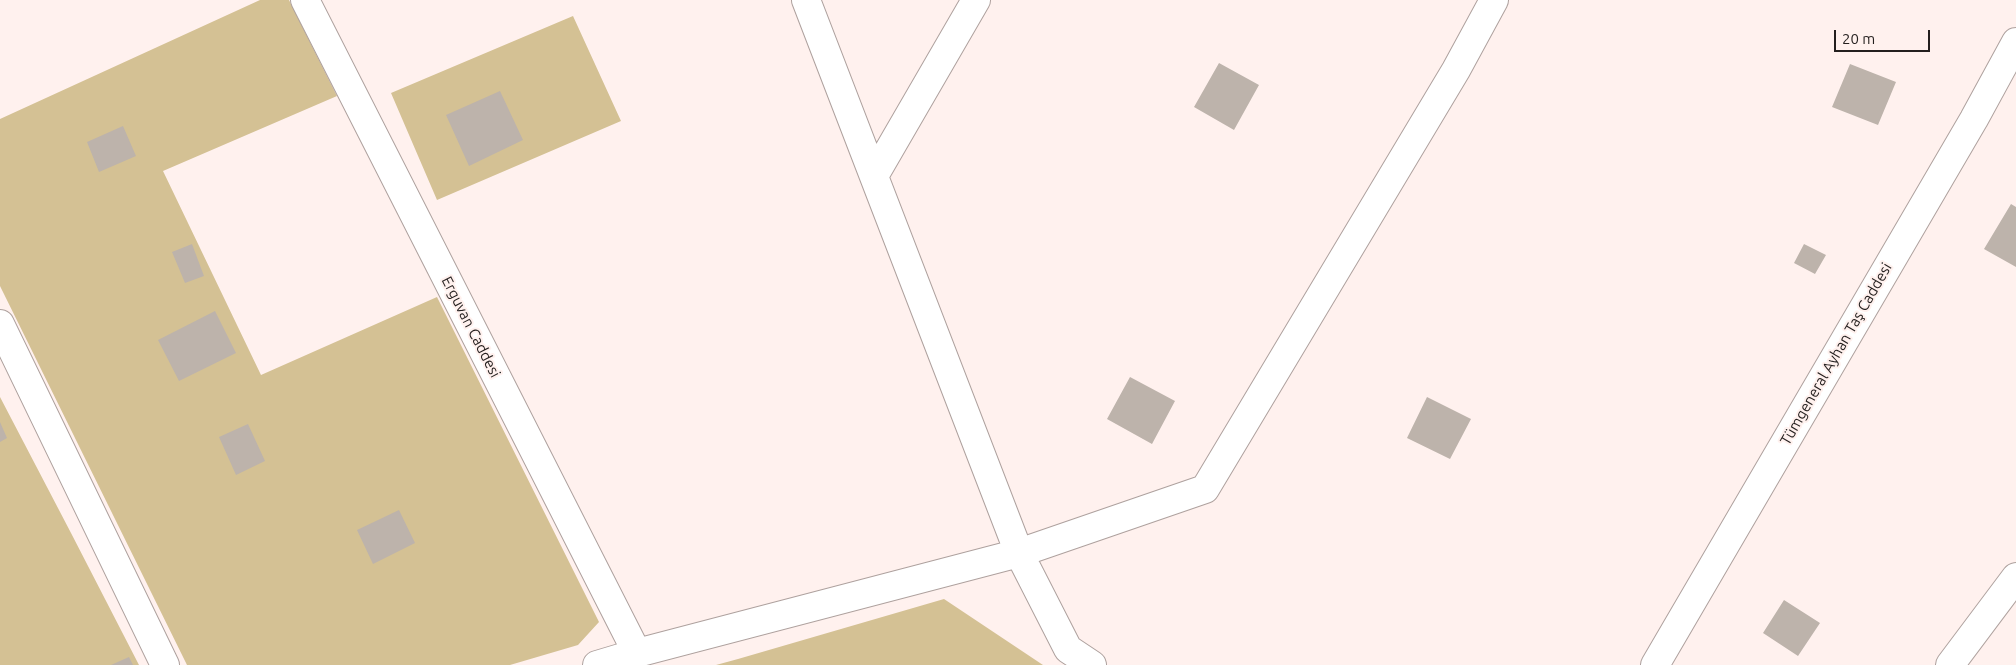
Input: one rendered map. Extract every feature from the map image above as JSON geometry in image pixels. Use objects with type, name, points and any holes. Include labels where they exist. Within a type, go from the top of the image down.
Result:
[{"type":"street","name":"Erguvan Caddesi","points":[[306,0],[637,653]]},
{"type":"street","points":[[806,0],[1019,553],[1068,649],[1092,665]]},
{"type":"street","points":[[874,176],[976,0]]},
{"type":"street","points":[[597,665],[1019,553],[1204,489],[1456,70],[1494,0]]},
{"type":"street","name":"Tümgeneral Ayhan Taş Caddesi","points":[[1655,665],[1974,118],[2016,42]]},
{"type":"street","points":[[0,324],[165,665]]},
{"type":"street","points":[[1950,665],[2016,577]]},
{"type":"shaded area","points":[[260,0],[289,0],[337,96],[163,171],[261,375],[437,297],[599,622],[578,645],[510,665],[187,665],[0,286],[0,119]]},
{"type":"shaded area","points":[[573,16],[621,121],[437,200],[391,93]]},
{"type":"shaded area","points":[[0,397],[71,533],[139,665],[0,665]]},
{"type":"shaded area","points":[[944,599],[1043,665],[716,665],[738,659]]},
{"type":"building","points":[[1219,63],[1259,85],[1234,130],[1194,107]]},
{"type":"building","points":[[1850,64],[1896,82],[1878,125],[1832,107]]},
{"type":"building","points":[[500,91],[523,140],[469,166],[446,115]]},
{"type":"building","points":[[123,126],[136,156],[99,172],[87,142]]},
{"type":"building","points":[[2011,204],[2016,207],[2016,267],[1984,249]]},
{"type":"building","points":[[192,244],[204,276],[185,283],[172,252]]},
{"type":"building","points":[[1804,244],[1826,255],[1815,274],[1794,263]]},
{"type":"building","points":[[215,311],[236,353],[179,381],[158,340]]},
{"type":"building","points":[[1130,377],[1175,401],[1152,444],[1107,419]]},
{"type":"building","points":[[1427,397],[1471,419],[1450,459],[1407,438]]},
{"type":"building","points":[[0,422],[7,438],[0,442]]},
{"type":"building","points":[[248,424],[265,461],[236,475],[219,437]]},
{"type":"building","points":[[399,510],[415,543],[373,564],[357,530]]},
{"type":"building","points":[[1784,600],[1820,623],[1798,656],[1763,633]]},
{"type":"building","points":[[129,657],[133,665],[111,665]]}]
